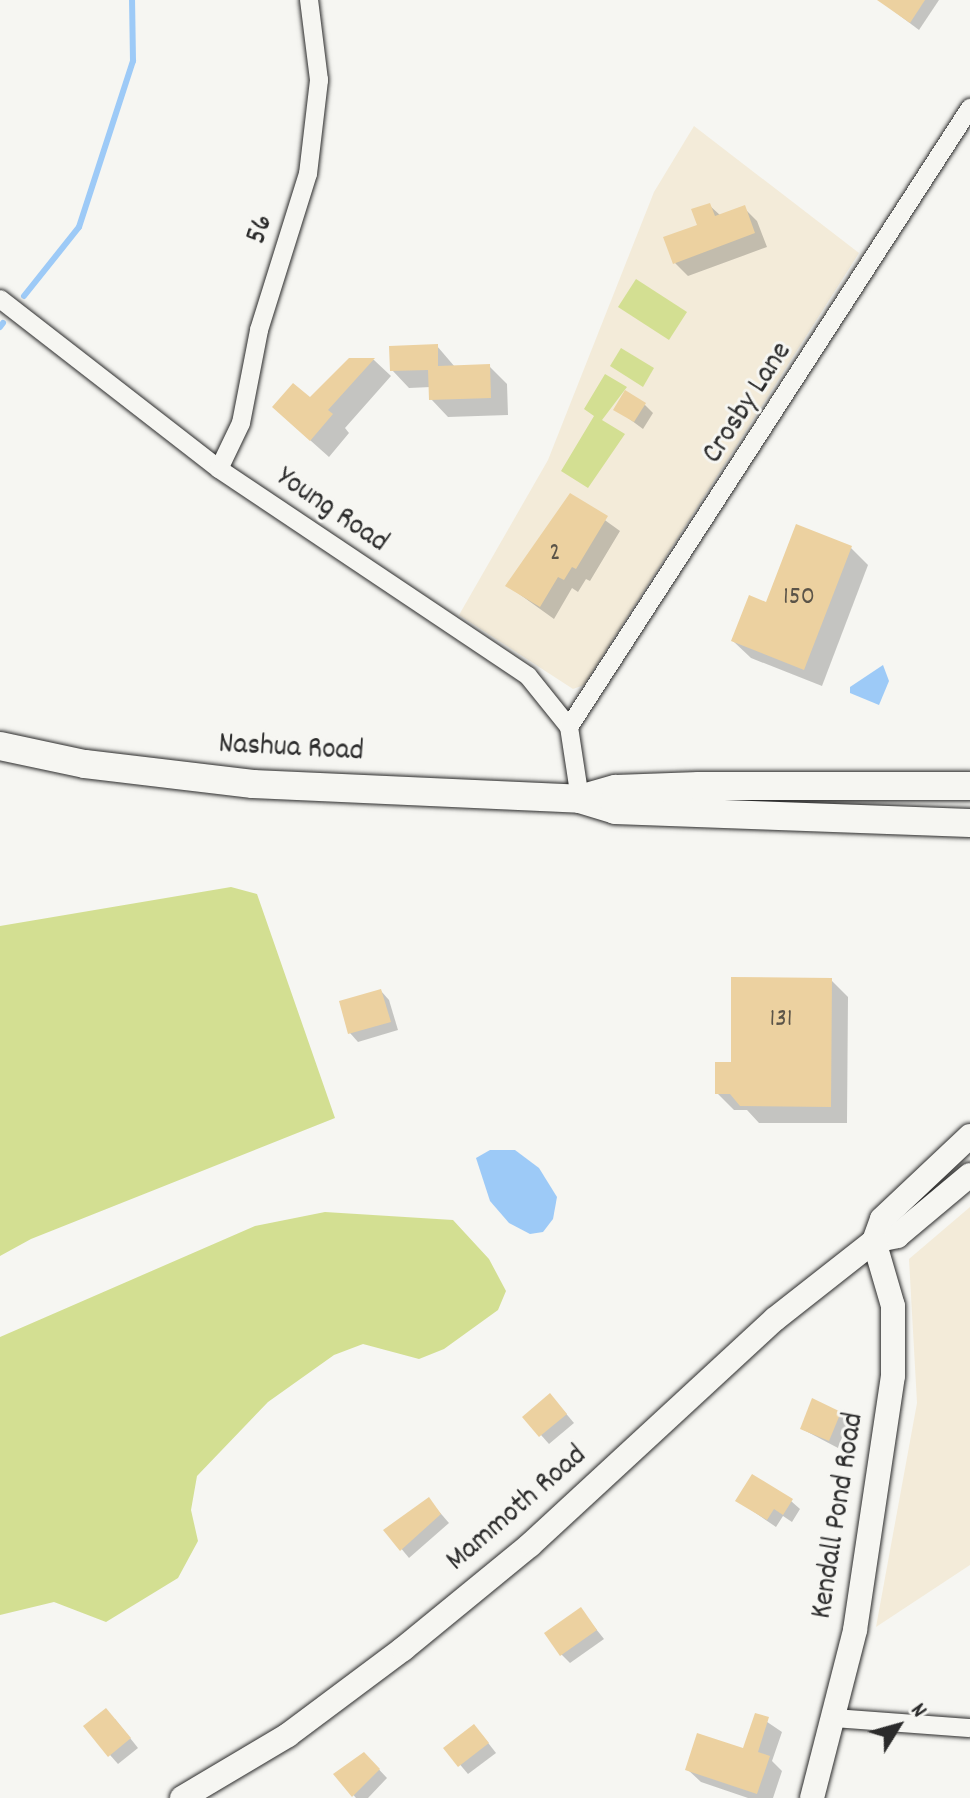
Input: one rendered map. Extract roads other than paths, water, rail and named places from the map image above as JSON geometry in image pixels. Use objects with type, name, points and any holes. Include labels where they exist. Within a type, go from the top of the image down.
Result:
[{"type":"main road","name":"Nashua Road","points":[[0,746],[85,764],[239,783],[580,799],[615,810],[970,823]]},
{"type":"main road","name":"Nashua Road","points":[[580,799],[616,789],[699,786],[970,786]]},
{"type":"main road","name":"Mammoth Road","points":[[874,1241],[882,1219],[970,1136]]},
{"type":"main road","name":"Mammoth Road","points":[[182,1798],[288,1735],[414,1640],[530,1545],[775,1319],[874,1241],[897,1236],[970,1175]]},
{"type":"main road","name":"Kendall Pond Road","points":[[812,1798],[866,1568],[893,1376],[893,1306],[874,1241]]},
{"type":"street","name":"56","points":[[219,469],[241,423],[259,330],[308,174],[319,80],[309,0]]},
{"type":"street","name":"Crosby Lane","points":[[569,727],[970,108]]},
{"type":"street","name":"Young Road","points":[[0,299],[219,469],[528,676],[569,727]]},
{"type":"street","points":[[569,727],[580,799]]},
{"type":"street","points":[[833,1718],[970,1728]]},
{"type":"water","points":[[883,665],[889,681],[879,705],[850,693],[850,687]]},
{"type":"water","points":[[490,1150],[515,1150],[539,1168],[557,1197],[553,1219],[543,1232],[530,1234],[509,1223],[490,1201],[476,1158]]},
{"type":"waterway","points":[[24,296],[79,227],[133,61],[132,0]]},
{"type":"waterway","points":[[0,327],[3,323]]}]
